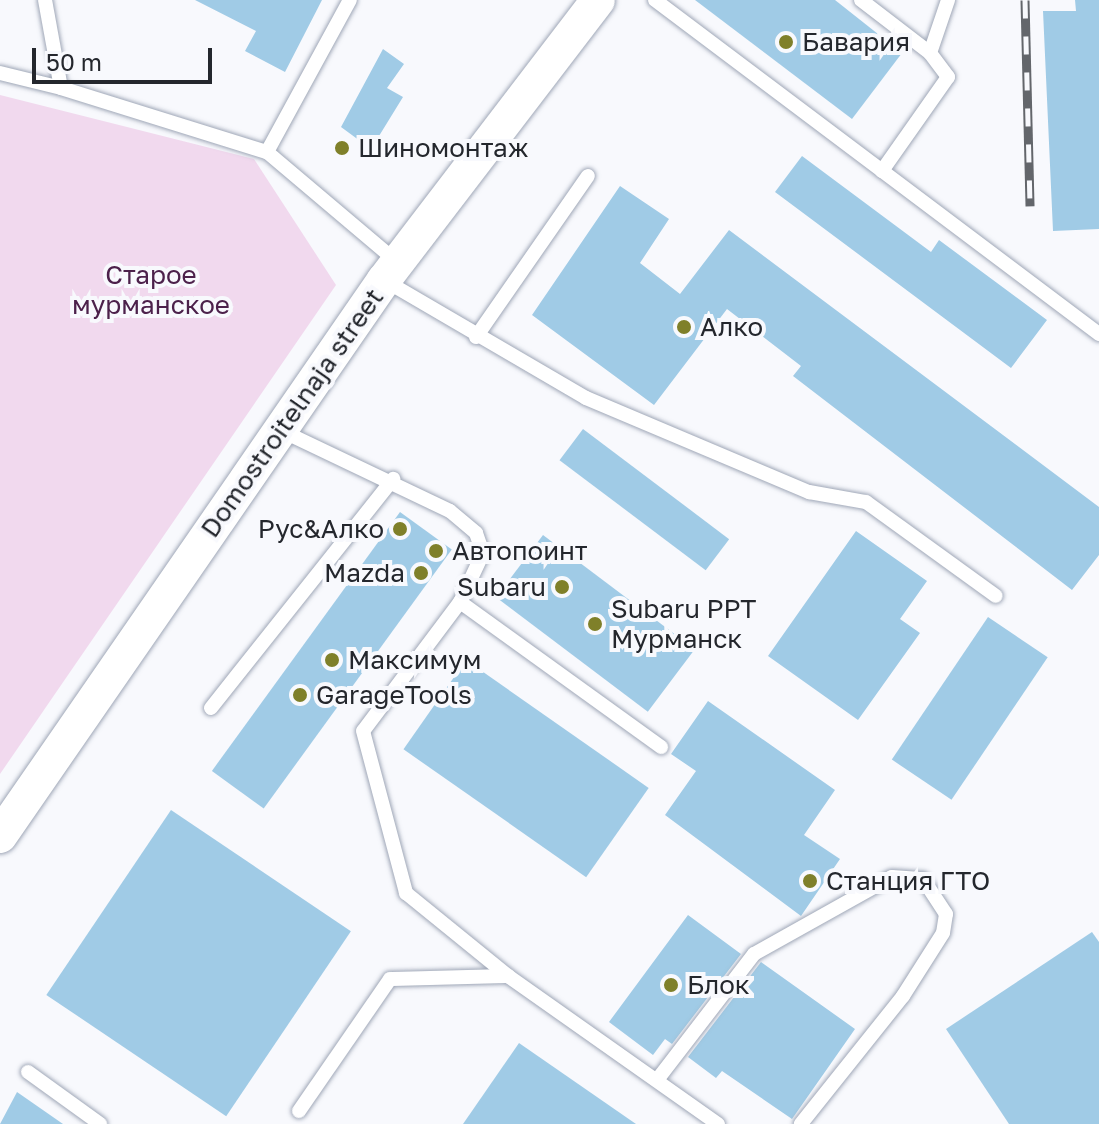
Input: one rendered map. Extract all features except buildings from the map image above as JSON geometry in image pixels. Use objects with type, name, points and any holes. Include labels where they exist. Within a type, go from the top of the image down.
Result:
[{"type":"street","name":"Domostroitelnaja street","points":[[0,836],[391,271],[598,0]]},
{"type":"lane","points":[[45,0],[61,88]]},
{"type":"lane","points":[[267,152],[350,0]]},
{"type":"lane","points":[[655,0],[1099,334]]},
{"type":"lane","points":[[861,0],[930,53],[948,77],[882,171]]},
{"type":"lane","points":[[930,53],[948,0]]},
{"type":"lane","points":[[0,73],[61,88],[267,152],[391,271],[476,337],[586,398],[809,492],[866,502],[996,596]]},
{"type":"lane","points":[[476,337],[588,176]]},
{"type":"lane","points":[[280,430],[393,479],[476,533],[483,553],[460,602],[363,731],[406,893],[508,976],[718,1124]]},
{"type":"lane","points":[[211,708],[393,479]]},
{"type":"lane","points":[[460,602],[661,747]]},
{"type":"lane","points":[[657,1080],[754,954],[892,877],[923,879],[946,914],[943,933],[903,996],[801,1124]]},
{"type":"lane","points":[[299,1111],[390,979],[508,976]]},
{"type":"lane","points":[[28,1072],[100,1124]]},
{"type":"green space","name":"Старое мурманское","points":[[0,95],[254,159],[336,285],[0,774]]},
{"type":"railway","points":[[1025,0],[1030,206]]},
{"type":"place","name":"Бавария","points":[[786,42]]},
{"type":"place","name":"Шиномонтаж","points":[[342,148]]},
{"type":"place","name":"Алко","points":[[684,327]]},
{"type":"place","name":"Рус&Алко","points":[[400,529]]},
{"type":"place","name":"Автопоинт","points":[[436,551]]},
{"type":"place","name":"Mazda","points":[[421,573]]},
{"type":"place","name":"Subaru","points":[[562,587]]},
{"type":"place","name":"Subaru РРТ Мурманск","points":[[595,624]]},
{"type":"place","name":"Максимум","points":[[332,660]]},
{"type":"place","name":"GarageTools","points":[[300,695]]},
{"type":"place","name":"Станция ГТО","points":[[810,881]]},
{"type":"place","name":"Блок","points":[[671,985]]}]
